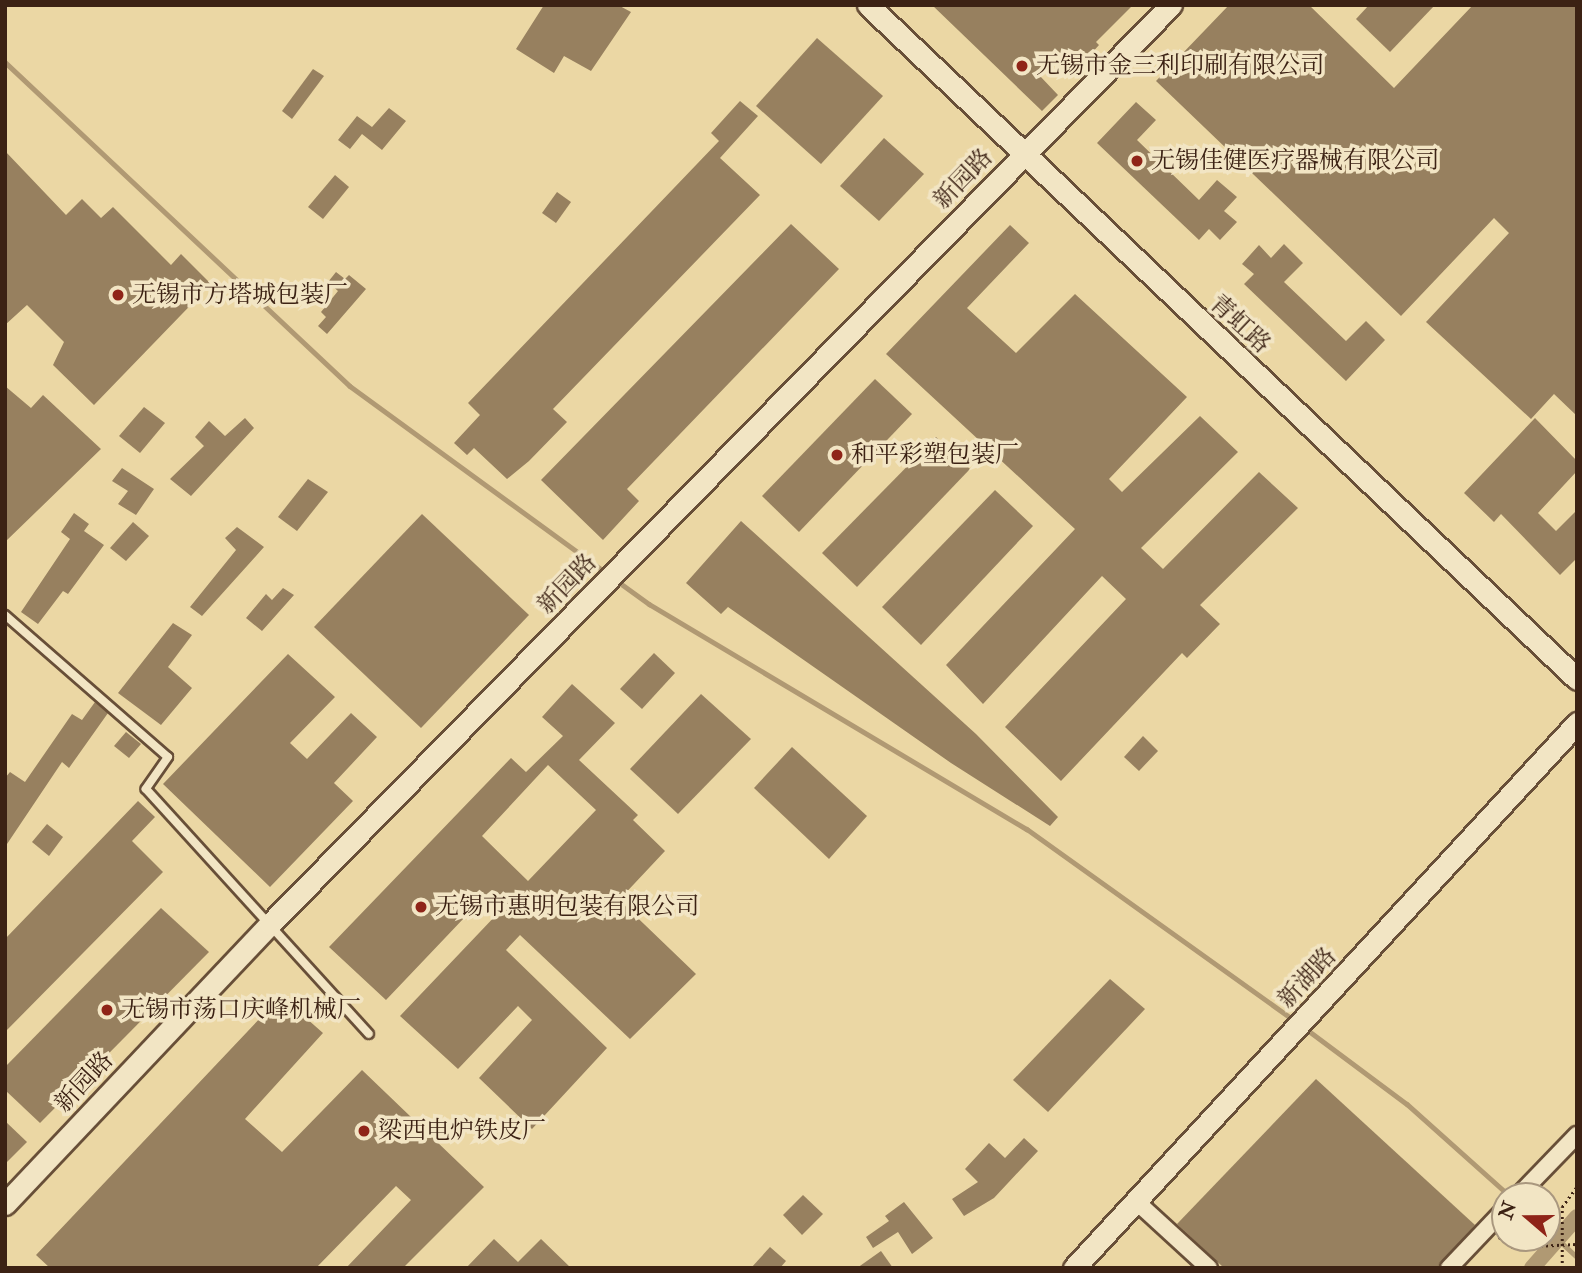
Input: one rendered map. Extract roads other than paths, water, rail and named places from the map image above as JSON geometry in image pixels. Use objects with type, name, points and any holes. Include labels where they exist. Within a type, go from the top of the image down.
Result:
[{"type":"street","name":"青虹路","points":[[868,5],[1577,679]]},
{"type":"street","name":"新园路","points":[[5,1204],[270,924],[1171,5]]},
{"type":"street","name":"新湖路","points":[[1074,1268],[1138,1203],[1577,723]]},
{"type":"street","points":[[1531,1182],[1577,1135]]},
{"type":"street","points":[[1138,1203],[1209,1268]]},
{"type":"street","points":[[1449,1268],[1491,1223]]},
{"type":"lane","points":[[5,615],[168,757],[146,789],[369,1034]]},
{"type":"waterway","points":[[5,62],[350,386],[606,573]]},
{"type":"waterway","points":[[616,580],[649,604],[1027,829],[1295,1021]]},
{"type":"waterway","points":[[1305,1028],[1407,1104],[1494,1182]]},
{"type":"waterway","points":[[1532,1268],[1577,1217]]},
{"type":"waterway","points":[[1561,1242],[1577,1257]]},
{"type":"place","name":"无锡市金三利印刷有限公司","points":[[1022,66]]},
{"type":"place","name":"无锡佳健医疗器械有限公司","points":[[1137,161]]},
{"type":"place","name":"无锡市方塔城包装厂","points":[[118,295]]},
{"type":"place","name":"和平彩塑包装厂","points":[[837,455]]},
{"type":"place","name":"无锡市惠明包装有限公司","points":[[421,907]]},
{"type":"place","name":"无锡市荡口庆峰机械厂","points":[[107,1010]]},
{"type":"place","name":"梁西电炉铁皮厂","points":[[364,1131]]}]
